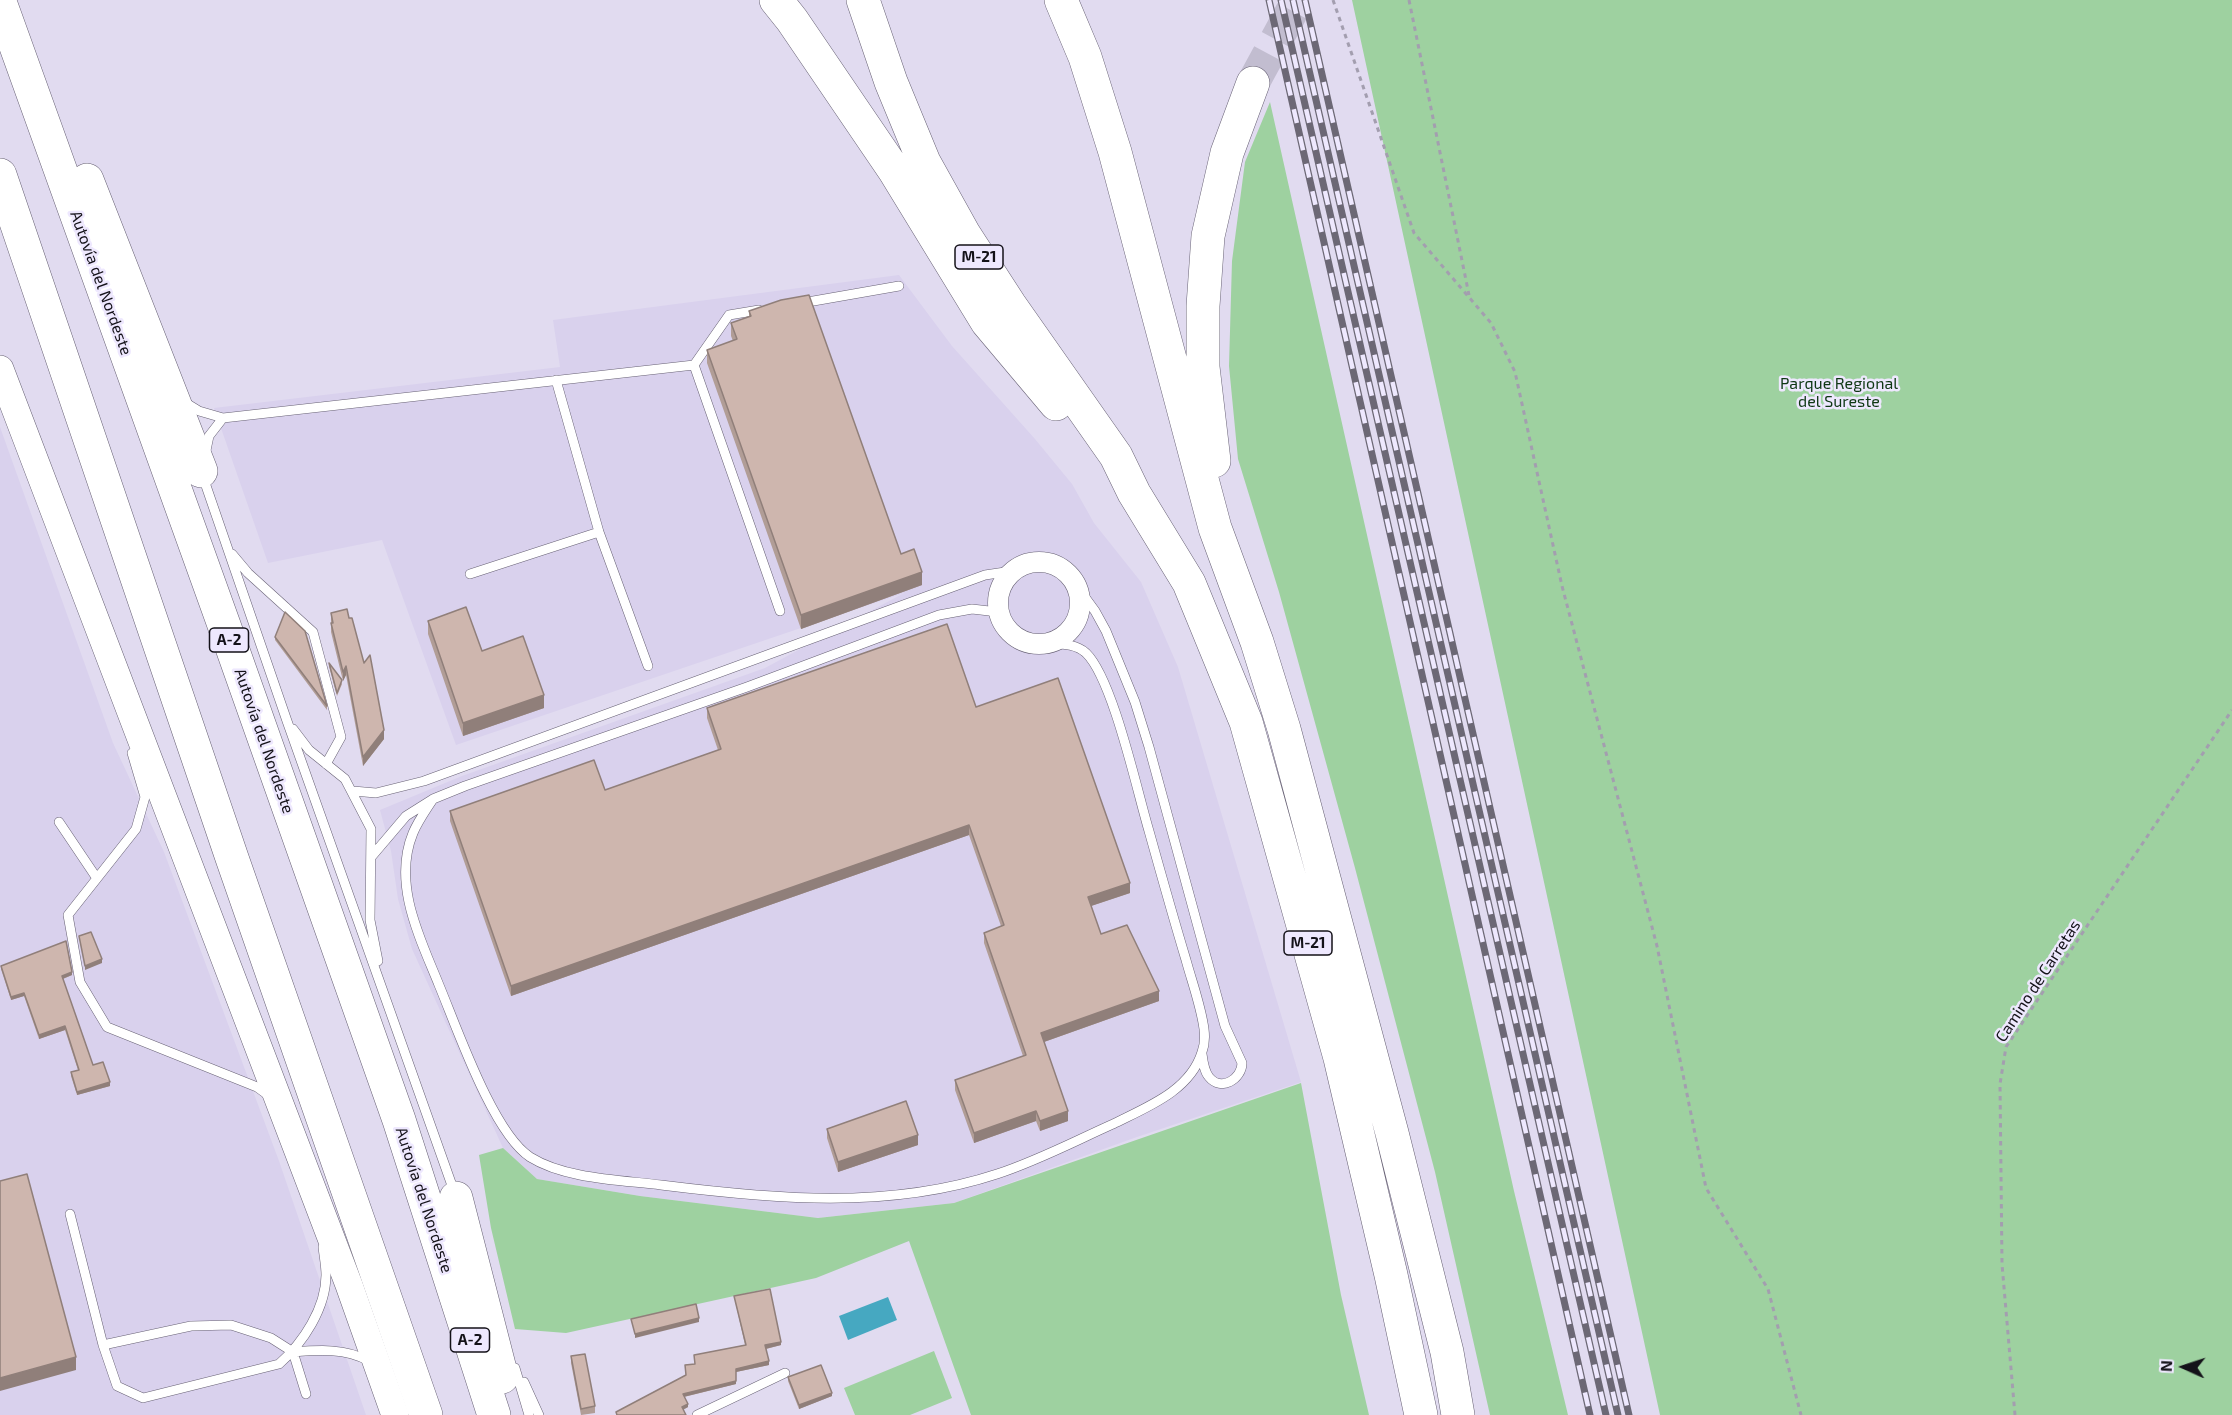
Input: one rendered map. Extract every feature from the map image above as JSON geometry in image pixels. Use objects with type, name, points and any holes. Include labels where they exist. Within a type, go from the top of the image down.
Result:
[{"type":"highway","points":[[776,0],[894,170],[987,321],[1104,463],[1134,493]]},
{"type":"highway","name":"M-21","points":[[863,0],[891,82],[920,152],[952,213],[1010,305],[1116,456],[1134,493],[1189,583],[1246,722],[1340,1058],[1421,1415]]},
{"type":"highway","name":"M-21","points":[[1061,0],[1085,57],[1115,152],[1215,528],[1257,642],[1284,729],[1392,1133],[1447,1352],[1458,1415]]},
{"type":"highway","points":[[3,10],[37,60],[201,471]]},
{"type":"highway","name":"Autovía del Nordeste","points":[[3,10],[395,1108],[495,1415]]},
{"type":"highway","name":"M-21","points":[[1253,83],[1227,153],[1208,236],[1203,306],[1203,367],[1212,450],[1257,642]]},
{"type":"highway","points":[[0,175],[232,858],[426,1415]]},
{"type":"highway","points":[[456,1198],[504,1384],[505,1415]]},
{"type":"main road","points":[[0,369],[315,1194],[395,1415]]},
{"type":"street","points":[[1048,562],[1069,575],[1076,585],[1080,599],[1078,614],[1072,627],[1062,637],[1049,643],[1029,642],[1012,634],[1003,624],[998,612],[998,597],[1002,583],[1012,571],[1029,563],[1048,562]]},
{"type":"lane","points":[[794,304],[899,286]]},
{"type":"lane","points":[[173,396],[199,411],[223,418],[694,364],[729,315],[772,308]]},
{"type":"lane","points":[[694,364],[780,611]]},
{"type":"lane","points":[[556,380],[599,532],[648,666]]},
{"type":"lane","points":[[223,418],[209,436],[201,471],[287,721],[456,1198],[490,1287]]},
{"type":"lane","points":[[470,574],[599,532]]},
{"type":"lane","points":[[228,549],[248,573],[313,632],[341,737],[326,764]]},
{"type":"lane","points":[[353,791],[376,793],[424,781],[985,575],[1012,571]]},
{"type":"lane","points":[[1076,585],[1095,610],[1135,702],[1226,1026],[1242,1063],[1242,1070],[1233,1081],[1214,1082],[1205,1071],[1202,1054]]},
{"type":"lane","points":[[372,856],[406,816],[433,799],[465,786],[747,687],[939,615],[972,609],[998,612]]},
{"type":"lane","points":[[102,638],[113,694]]},
{"type":"lane","points":[[433,799],[411,836],[406,874],[413,922],[469,1058],[503,1129],[514,1144],[528,1156],[544,1164],[575,1173],[761,1196],[837,1200],[893,1196],[929,1191],[976,1180],[1030,1162],[1158,1102],[1195,1070],[1205,1041],[1204,1024],[1118,723],[1102,677],[1093,661],[1078,647],[1049,643]]},
{"type":"lane","points":[[287,721],[309,750],[345,779],[371,829],[370,920],[383,990]]},
{"type":"lane","points":[[130,747],[145,797],[142,813],[136,829],[68,915],[80,982],[107,1027],[257,1087],[269,1097],[285,1117]]},
{"type":"lane","points":[[59,822],[96,877]]},
{"type":"lane","points":[[70,1214],[103,1345],[117,1386],[143,1398],[279,1364],[293,1352],[320,1305],[326,1276],[315,1194]]},
{"type":"lane","points":[[103,1345],[190,1326],[231,1325],[271,1338],[293,1352],[317,1350],[354,1352],[378,1366]]},
{"type":"lane","points":[[293,1352],[306,1394]]},
{"type":"lane","points":[[529,1415],[513,1361],[539,1415]]},
{"type":"lane","points":[[697,1415],[785,1373]]},
{"type":"path","points":[[1333,0],[1414,233],[1491,323],[1515,372],[1562,586],[1657,946],[1706,1188],[1768,1289],[1801,1415]]},
{"type":"path","points":[[1409,0],[1469,297]]},
{"type":"path","name":"Camino de Carretas","points":[[2015,1415],[2002,1264],[2000,1084],[2006,1047],[2232,710]]},
{"type":"shaded area","points":[[899,275],[952,346],[1072,484],[1094,523],[1141,582],[1178,667],[1301,1082],[1134,1138],[954,1203],[818,1218],[640,1196],[537,1179],[503,1148],[412,949],[398,899],[391,851],[380,810],[462,776],[765,668],[904,593],[456,745],[382,540],[268,563],[214,408],[560,367],[553,320]]},
{"type":"shaded area","points":[[0,427],[113,743],[164,852],[279,1161],[366,1415],[0,1415]]},
{"type":"green space","name":"Parque Regional del Sureste","points":[[1352,0],[2232,0],[2232,1415],[1660,1415]]},
{"type":"green space","points":[[1270,102],[1514,1191],[1568,1415],[1490,1415],[1435,1172],[1355,868],[1279,592],[1238,459],[1229,366],[1232,261],[1245,162]]},
{"type":"green space","points":[[1301,1083],[1341,1295],[1369,1415],[971,1415],[909,1241],[816,1278],[566,1333],[515,1329],[491,1228],[479,1155],[503,1148],[537,1179],[640,1196],[818,1218],[954,1203]]},
{"type":"green space","points":[[934,1351],[952,1398],[910,1415],[855,1415],[844,1388]]},
{"type":"water","points":[[888,1297],[897,1320],[848,1340],[839,1316]]},
{"type":"building","points":[[809,295],[901,554],[914,549],[922,572],[801,615],[707,350],[737,339],[731,323],[751,316],[749,311],[781,300]]},
{"type":"building","points":[[466,607],[482,651],[523,636],[544,695],[463,723],[428,621]]},
{"type":"building","points":[[347,609],[349,618],[352,618],[364,663],[370,655],[384,730],[363,757],[346,666],[343,672],[331,623],[333,623],[331,613]]},
{"type":"building","points":[[285,612],[305,631],[327,706],[275,637]]},
{"type":"building","points":[[947,624],[976,707],[1058,678],[1130,883],[1088,897],[1101,934],[1127,925],[1159,991],[1041,1033],[1068,1111],[1040,1121],[1036,1111],[974,1133],[955,1080],[1026,1055],[984,933],[1004,925],[969,825],[511,986],[450,811],[594,760],[605,790],[721,749],[707,708]]},
{"type":"building","points":[[329,663],[342,680],[337,693]]},
{"type":"building","points":[[91,932],[102,959],[85,966],[79,936]]},
{"type":"building","points":[[66,941],[72,972],[62,976],[93,1065],[103,1062],[110,1082],[77,1092],[71,1072],[79,1070],[65,1026],[39,1035],[24,993],[11,997],[1,966]]},
{"type":"building","points":[[906,1101],[918,1135],[838,1162],[827,1129]]},
{"type":"building","points":[[27,1174],[76,1357],[0,1378],[0,1181]]},
{"type":"building","points":[[770,1289],[781,1342],[765,1345],[769,1361],[736,1369],[736,1381],[683,1394],[688,1404],[682,1407],[686,1415],[617,1415],[616,1412],[686,1375],[685,1365],[695,1364],[694,1355],[746,1345],[734,1296]]},
{"type":"building","points":[[696,1304],[699,1318],[635,1334],[631,1319]]},
{"type":"building","points":[[585,1354],[595,1406],[581,1409],[571,1356]]},
{"type":"building","points":[[821,1365],[832,1393],[799,1405],[788,1377]]},
{"type":"tunnel","points":[[1253,83],[1298,0]]},
{"type":"railway","points":[[1269,0],[1590,1415]]},
{"type":"railway","points":[[1281,0],[1606,1415]]},
{"type":"railway","points":[[1293,0],[1618,1415]]},
{"type":"railway","points":[[1305,0],[1629,1415]]}]
